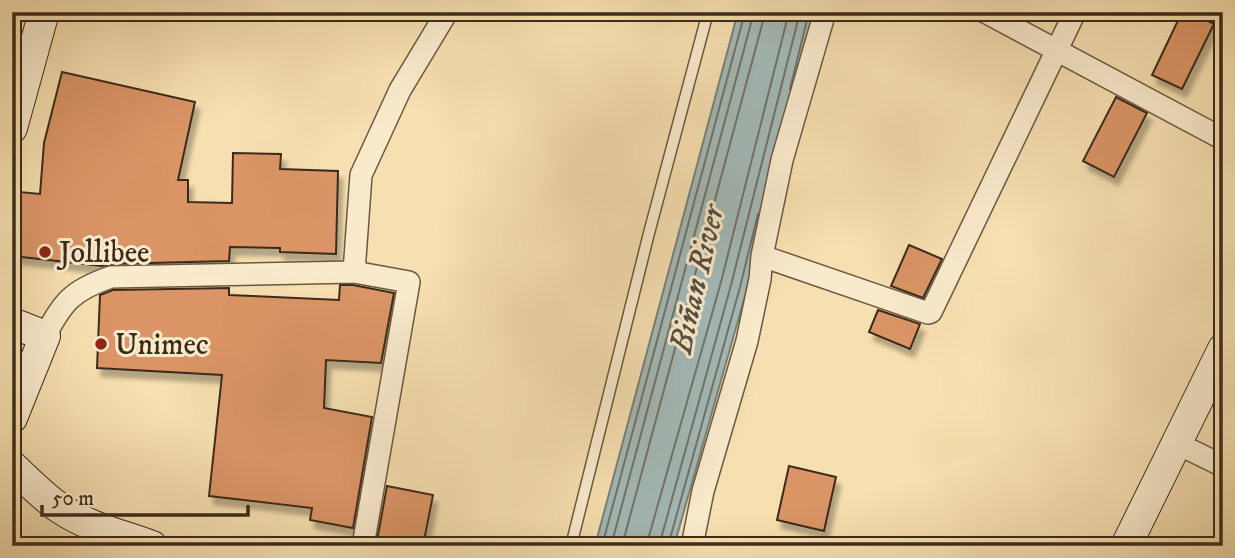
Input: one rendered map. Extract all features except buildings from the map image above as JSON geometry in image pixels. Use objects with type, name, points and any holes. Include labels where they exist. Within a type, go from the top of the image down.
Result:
[{"type":"street","points":[[12,128],[44,12]]},
{"type":"street","points":[[354,272],[361,175],[400,90],[447,12]]},
{"type":"street","points":[[692,546],[703,491],[747,341],[782,160],[825,12]]},
{"type":"street","points":[[985,12],[1223,139]]},
{"type":"street","points":[[762,256],[930,313],[1075,12]]},
{"type":"street","points":[[12,418],[45,336],[57,314],[71,297],[90,284],[111,277],[354,272],[409,282],[363,546]]},
{"type":"street","points":[[12,323],[45,336]]},
{"type":"street","points":[[1126,546],[1223,349]]},
{"type":"street","points":[[1176,443],[1223,466]]},
{"type":"street","points":[[12,466],[62,510],[152,546]]},
{"type":"lane","points":[[571,546],[708,12]]},
{"type":"water","name":"Biñan River","points":[[738,12],[816,12],[747,289],[674,546],[595,546]]},
{"type":"place","name":"Jollibee","points":[[45,252]]},
{"type":"place","name":"Unimec","points":[[101,344]]}]
